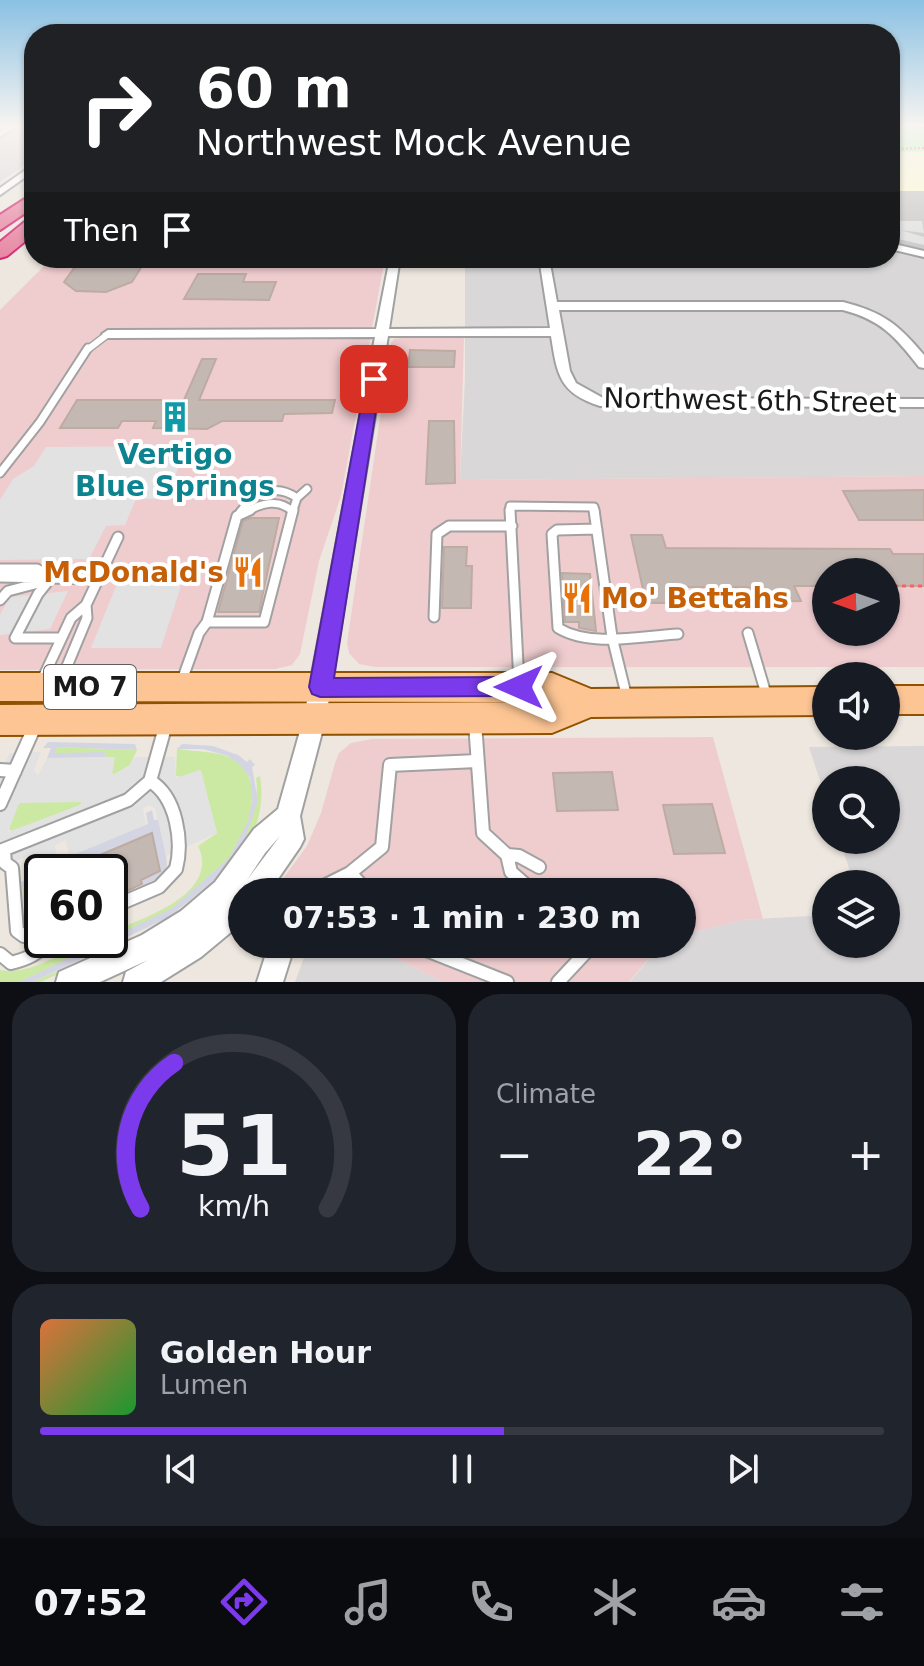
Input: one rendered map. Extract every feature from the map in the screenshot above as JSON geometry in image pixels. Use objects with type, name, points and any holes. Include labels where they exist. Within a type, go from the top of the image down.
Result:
[{"type":"highway","points":[[0,224],[24,206]]},
{"type":"highway","points":[[0,254],[24,233]]},
{"type":"main road","name":"MO 7","points":[[0,687],[168,719],[318,702],[519,687],[552,687],[589,703]]},
{"type":"main road","name":"MO 7","points":[[0,720],[45,698],[180,687],[475,718],[552,718],[589,703],[812,701]]},
{"type":"main road","points":[[900,700],[924,700]]},
{"type":"street","points":[[0,192],[24,174]]},
{"type":"street","points":[[900,248],[924,254]]},
{"type":"street","points":[[264,878],[292,839],[288,816],[318,702],[393,268]]},
{"type":"street","name":"Northwest 6th Street","points":[[546,268],[563,371],[570,385],[600,402],[924,403]]},
{"type":"street","points":[[552,306],[843,306],[875,314],[892,324],[924,364]]},
{"type":"street","points":[[108,334],[556,332]]},
{"type":"street","points":[[69,982],[155,942],[189,920],[223,893],[267,831],[288,816]]},
{"type":"street","points":[[136,982],[192,948],[228,918]]},
{"type":"street","points":[[270,982],[278,958]]},
{"type":"lane","points":[[0,473],[40,422],[91,344],[108,334]]},
{"type":"lane","points":[[180,687],[199,633],[207,622],[237,516],[252,497],[274,489],[290,490],[297,498]]},
{"type":"lane","points":[[207,622],[264,622],[293,510],[297,498],[307,489]]},
{"type":"lane","points":[[237,516],[261,504],[281,503],[293,510]]},
{"type":"lane","points":[[519,687],[510,506],[594,507],[612,637],[628,702]]},
{"type":"lane","points":[[434,617],[437,534],[449,526],[512,526]]},
{"type":"lane","points":[[597,529],[557,530],[552,534],[557,618],[563,633],[612,637],[678,634]]},
{"type":"lane","points":[[45,698],[61,638],[71,618],[86,605],[118,537]]},
{"type":"lane","points":[[0,569],[37,569],[50,579]]},
{"type":"lane","points":[[0,577],[98,579]]},
{"type":"lane","points":[[0,600],[8,591],[50,579]]},
{"type":"lane","points":[[50,579],[15,638],[61,638]]},
{"type":"lane","points":[[0,804],[45,698],[87,618],[86,605]]},
{"type":"lane","points":[[748,633],[768,701]]},
{"type":"lane","points":[[475,718],[483,833],[507,855],[511,872],[518,878]]},
{"type":"lane","points":[[24,936],[17,931],[12,868],[2,858],[128,800],[150,781],[168,719]]},
{"type":"lane","points":[[340,878],[382,847],[390,765],[477,761]]},
{"type":"lane","points":[[0,770],[15,771]]},
{"type":"lane","points":[[128,900],[172,879],[180,864],[180,839],[167,796],[162,787],[150,781]]},
{"type":"lane","points":[[507,855],[519,856],[539,867]]},
{"type":"lane","points":[[350,873],[355,878]]},
{"type":"lane","points":[[0,954],[11,963],[30,958]]},
{"type":"lane","points":[[446,958],[507,982]]},
{"type":"lane","points":[[558,982],[577,958]]},
{"type":"path","points":[[900,586],[924,586]]},
{"type":"shaded area","points":[[0,170],[18,170],[0,182]]},
{"type":"shaded area","points":[[900,170],[924,170],[924,191],[900,191]]},
{"type":"shaded area","points":[[900,191],[924,191],[924,254],[900,248]]},
{"type":"shaded area","points":[[900,221],[922,221],[924,233],[900,230]]},
{"type":"shaded area","points":[[900,230],[924,237],[924,245],[900,239]]},
{"type":"shaded area","points":[[900,248],[924,254],[924,476],[460,480],[465,379],[465,268],[900,268]]},
{"type":"shaded area","points":[[42,268],[383,268],[341,496],[319,561],[300,654],[292,665],[275,669],[0,670],[0,310]]},
{"type":"shaded area","points":[[464,337],[460,480],[924,476],[924,667],[900,667],[900,662],[812,662],[812,667],[375,667],[359,664],[349,653],[347,643],[394,339]]},
{"type":"shaded area","points":[[187,446],[166,499],[136,499],[125,525],[106,526],[89,559],[0,560],[0,500],[13,479],[34,466],[46,447]]},
{"type":"shaded area","points":[[185,573],[161,648],[91,648],[121,574]]},
{"type":"shaded area","points":[[68,591],[50,629],[0,635],[0,615],[10,597]]},
{"type":"shaded area","points":[[713,737],[763,919],[742,920],[696,932],[696,878],[283,878],[307,846],[321,813],[339,753],[351,743],[372,739]]},
{"type":"shaded area","points":[[48,742],[135,744],[137,750],[57,747],[55,753],[106,752],[105,757],[47,758],[51,748],[43,748]]},
{"type":"shaded area","points":[[182,744],[213,746],[238,755],[247,762],[250,759],[255,765],[252,767],[258,801],[243,845],[216,879],[169,917],[128,937],[128,929],[172,908],[229,858],[248,821],[252,802],[250,778],[240,765],[228,756],[203,749],[177,749]]},
{"type":"shaded area","points":[[900,746],[924,746],[924,982],[630,982],[650,958],[696,958],[696,932],[742,920],[812,916],[812,958],[900,958],[900,870],[850,870],[844,854],[900,854],[900,766],[815,766],[809,747],[812,750],[900,750]]},
{"type":"shaded area","points":[[41,752],[34,770],[38,775],[47,758],[115,757],[112,775],[128,767],[135,757],[175,757],[176,778],[201,770],[217,833],[166,856],[155,808],[148,805],[143,809],[146,825],[74,854],[69,854],[66,840],[55,845],[56,854],[24,854],[24,857],[0,868],[0,771],[10,753]],"holes":[[[81,802],[80,805],[8,832],[19,803]]]},
{"type":"shaded area","points":[[152,810],[154,820],[158,820],[167,865],[161,877],[143,885],[142,879],[160,871],[152,834],[104,854],[75,854],[148,824],[146,813]]},
{"type":"shaded area","points":[[69,958],[83,958],[33,982],[19,982]]},
{"type":"shaded area","points":[[304,958],[396,958],[443,982],[295,982]]},
{"type":"shaded area","points":[[396,958],[649,958],[629,982],[443,982]]},
{"type":"green space","points":[[57,747],[137,750],[130,765],[113,775],[114,757],[105,757],[106,753],[55,753]]},
{"type":"green space","points":[[177,749],[216,754],[238,762],[250,782],[252,798],[244,833],[224,864],[196,891],[128,933],[128,925],[158,912],[189,891],[198,878],[202,863],[198,846],[217,833],[200,770],[182,777],[176,776]]},
{"type":"green space","points":[[260,776],[259,815],[244,849],[219,880],[186,906],[128,941],[191,902],[217,879],[237,852],[250,820],[256,778]]},
{"type":"green space","points":[[21,802],[82,802],[13,832],[9,829],[16,807]]},
{"type":"green space","points":[[55,958],[74,958],[19,982],[0,982],[0,970],[14,971]]},
{"type":"green space","points":[[87,958],[94,958],[41,982],[33,982]]},
{"type":"building","points":[[74,268],[141,268],[132,282],[106,292],[76,291],[64,282]]},
{"type":"building","points":[[198,274],[246,274],[243,282],[276,282],[269,300],[184,299]]},
{"type":"building","points":[[410,350],[455,351],[454,367],[408,367]]},
{"type":"building","name":"Vertigo Blue Springs","points":[[202,359],[216,359],[199,400],[335,400],[332,413],[284,414],[282,421],[222,421],[207,429],[153,428],[156,421],[122,421],[118,428],[60,428],[77,400],[184,400]]},
{"type":"building","points":[[429,421],[454,421],[455,483],[426,484]]},
{"type":"building","points":[[924,490],[924,520],[859,520],[843,491]]},
{"type":"building","name":"McDonald's","points":[[279,518],[259,612],[218,612],[243,521]]},
{"type":"building","points":[[631,535],[662,535],[666,548],[890,549],[893,554],[924,554],[924,586],[900,586],[900,558],[812,558],[812,586],[794,586],[801,601],[755,602],[750,587],[681,587],[685,603],[646,603]]},
{"type":"building","points":[[444,547],[467,547],[466,566],[472,566],[471,608],[442,608]]},
{"type":"building","name":"Mo' Bettahs","points":[[562,573],[590,574],[596,631],[579,628],[579,622],[565,622]]},
{"type":"building","points":[[612,772],[618,810],[557,811],[553,773]]},
{"type":"building","points":[[712,804],[725,853],[674,854],[663,805]]},
{"type":"building","points":[[152,833],[160,871],[128,890],[128,854],[102,854]]},
{"type":"place","name":"Vertigo Blue Springs","points":[[175,417]]},
{"type":"place","name":"McDonald's","points":[[248,572]]},
{"type":"place","name":"Mo' Bettahs","points":[[577,598]]},
{"type":"route","points":[[374,379],[320,687],[519,687]]}]
